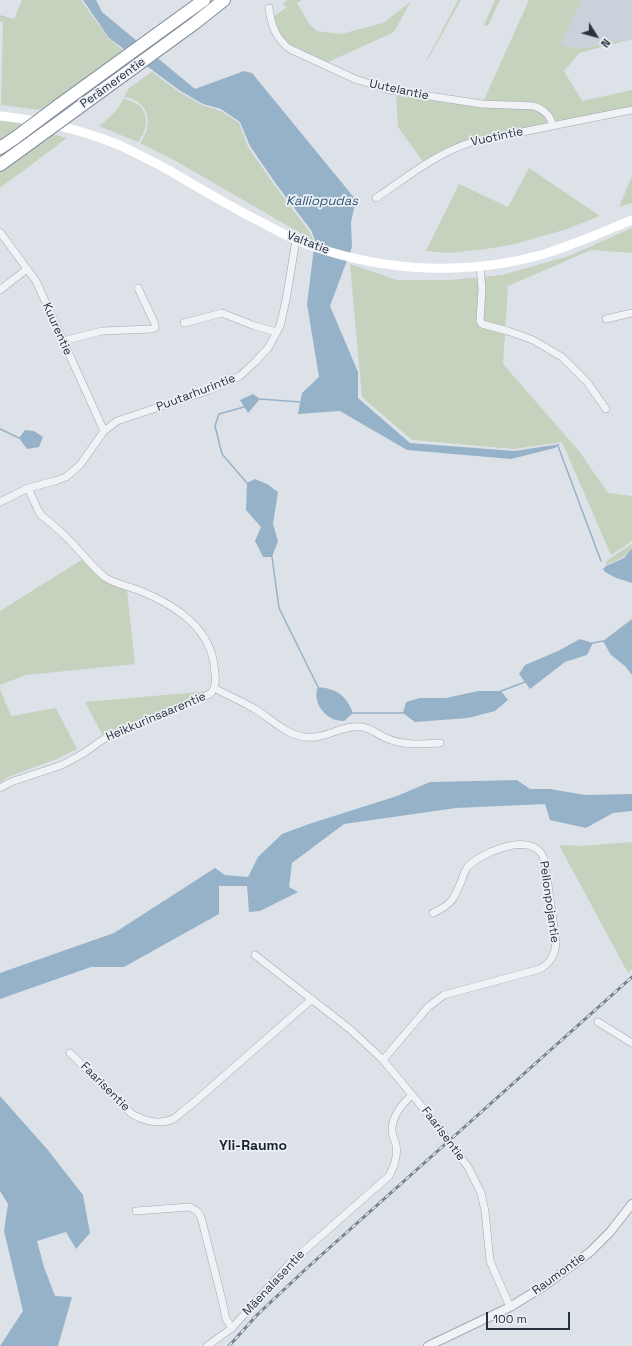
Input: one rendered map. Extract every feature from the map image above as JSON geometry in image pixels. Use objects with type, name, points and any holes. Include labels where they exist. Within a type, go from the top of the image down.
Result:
[{"type":"highway","name":"Perämerentie","points":[[0,148],[204,0]]},
{"type":"highway","name":"Perämerentie","points":[[0,165],[130,71],[224,0]]},
{"type":"main road","name":"Valtatie","points":[[0,116],[48,123],[115,144],[139,155],[262,223],[296,240],[353,259],[376,263],[420,268],[480,266],[502,263],[550,252],[593,237],[632,220]]},
{"type":"street","name":"Uutelantie","points":[[269,8],[272,26],[284,45],[354,79],[390,90],[411,94],[482,104],[534,106],[548,114],[552,121],[552,126]]},
{"type":"street","name":"Vuotintie","points":[[376,198],[441,155],[456,147],[472,142],[632,110]]},
{"type":"street","name":"Kuurentie","points":[[0,232],[36,281],[104,431]]},
{"type":"street","name":"Puutarhurintie","points":[[28,488],[55,482],[66,477],[80,465],[104,431],[117,421],[210,390],[240,376],[256,362],[268,348],[280,326],[296,240]]},
{"type":"street","points":[[480,266],[482,289],[480,321],[482,324],[508,330],[533,340],[562,357],[587,382],[606,410]]},
{"type":"street","points":[[0,290],[27,269]]},
{"type":"street","points":[[63,341],[102,331],[155,328],[155,324],[138,288]]},
{"type":"street","points":[[184,323],[222,313],[255,326],[277,332]]},
{"type":"street","points":[[606,319],[632,313]]},
{"type":"street","points":[[0,502],[28,488]]},
{"type":"street","name":"Heikkurinsaarentie","points":[[0,788],[11,782],[62,765],[84,753],[105,738],[210,694],[214,688],[215,679],[211,652],[195,624],[169,604],[149,594],[106,578],[69,539],[41,515],[28,488]]},
{"type":"street","points":[[214,688],[257,710],[296,735],[317,738],[353,726],[372,730],[383,737],[405,744],[440,743]]},
{"type":"street","name":"Pellonpojantie","points":[[383,1060],[428,1007],[444,995],[540,969],[552,959],[555,952],[556,942],[545,863],[543,855],[534,847],[521,845],[500,847],[477,860],[467,868],[451,902],[444,908],[433,913]]},
{"type":"street","name":"Faarisentie","points":[[255,955],[351,1030],[383,1060],[468,1167],[481,1193],[485,1211],[490,1261],[510,1307]]},
{"type":"street","name":"Faarisentie","points":[[70,1053],[132,1114],[141,1119],[151,1121],[168,1120],[191,1105],[312,1000]]},
{"type":"street","points":[[598,1022],[632,1043]]},
{"type":"street","name":"Mäenalasentie","points":[[136,1211],[189,1207],[198,1212],[201,1217],[226,1319],[232,1328],[290,1263],[389,1176],[396,1159],[396,1148],[392,1131],[393,1121],[397,1112],[412,1095]]},
{"type":"street","name":"Raumontie","points":[[428,1346],[510,1307],[544,1286],[590,1252],[610,1232],[632,1204]]},
{"type":"street","points":[[207,1346],[232,1328]]},
{"type":"shaded area","points":[[582,0],[632,0],[632,38],[579,49],[560,44]]},
{"type":"green space","points":[[22,0],[81,0],[109,39],[124,51],[41,110],[1,105],[3,22],[0,21],[0,15],[14,19]]},
{"type":"green space","points":[[288,0],[302,0],[297,3],[310,25],[317,31],[341,34],[383,23],[410,3],[394,32],[326,63],[294,48],[281,36],[273,17],[287,7],[282,4]]},
{"type":"green space","points":[[458,0],[461,0],[426,61]]},
{"type":"green space","points":[[495,0],[500,0],[488,26],[484,25]]},
{"type":"green space","points":[[529,0],[582,0],[561,44],[579,49],[632,38],[579,53],[564,71],[582,101],[632,90],[632,107],[556,123],[551,114],[544,107],[535,104],[514,101],[483,102]]},
{"type":"green space","points":[[152,72],[179,92],[202,105],[221,111],[239,123],[248,147],[309,231],[314,241],[174,160],[140,143],[147,128],[147,114],[139,103],[133,99],[124,97],[129,88]]},
{"type":"green space","points":[[396,96],[482,107],[528,107],[542,112],[551,124],[470,140],[455,145],[424,163],[398,127]]},
{"type":"green space","points":[[123,99],[138,105],[145,115],[145,129],[138,142],[99,126],[116,111]]},
{"type":"green space","points":[[0,120],[25,124],[0,141]]},
{"type":"green space","points":[[52,134],[67,138],[0,188],[0,172]]},
{"type":"green space","points":[[529,168],[600,216],[567,229],[515,244],[448,253],[426,251],[459,184],[508,207]]},
{"type":"green space","points":[[632,176],[632,203],[619,207]]},
{"type":"green space","points":[[632,228],[632,253],[591,250],[508,286],[503,364],[579,451],[608,493],[632,496],[632,541],[611,555],[562,442],[514,449],[412,440],[362,397],[350,264],[397,280],[450,280],[502,275],[569,256]]},
{"type":"green space","points":[[632,544],[626,555],[606,565],[605,563],[613,556]]},
{"type":"green space","points":[[83,559],[127,590],[135,664],[26,675],[0,685],[0,611]]},
{"type":"green space","points":[[0,689],[11,716],[56,708],[77,749],[59,758],[8,777],[0,783]]},
{"type":"green space","points":[[210,691],[102,734],[85,702]]},
{"type":"green space","points":[[632,842],[632,969],[628,973],[559,845],[582,846]]},
{"type":"water","name":"Kalliopudas","points":[[83,0],[96,0],[102,12],[195,89],[244,71],[252,73],[356,200],[351,222],[352,247],[330,306],[358,372],[358,398],[410,443],[515,451],[560,444],[555,448],[511,459],[407,450],[340,411],[298,414],[302,393],[319,377],[307,304],[315,240],[311,230],[276,184],[250,146],[240,122],[221,109],[203,104],[179,90],[109,38]]},
{"type":"water","points":[[253,394],[260,399],[248,413],[240,400]]},
{"type":"water","points":[[25,430],[34,431],[43,437],[39,447],[27,449],[19,438]]},
{"type":"water","points":[[255,479],[267,484],[278,492],[273,524],[278,541],[272,557],[263,557],[255,541],[261,527],[246,510],[247,483]]},
{"type":"water","points":[[632,548],[632,583],[616,578],[605,572],[603,569],[606,566],[624,558]]},
{"type":"water","points":[[632,619],[632,675],[625,666],[611,655],[603,641]]},
{"type":"water","points":[[580,639],[593,643],[587,655],[565,662],[530,689],[519,674],[525,665],[558,651]]},
{"type":"water","points":[[318,687],[336,691],[344,697],[353,713],[344,721],[339,721],[327,715],[318,704],[316,696]]},
{"type":"water","points":[[478,691],[501,691],[508,700],[495,711],[468,718],[415,722],[403,713],[406,702],[420,698],[446,698]]},
{"type":"water","points":[[517,780],[530,789],[550,789],[585,795],[632,794],[632,811],[613,813],[586,828],[550,820],[545,804],[456,808],[344,824],[292,863],[289,887],[298,892],[260,911],[249,912],[247,886],[219,886],[219,914],[124,967],[91,967],[0,999],[0,973],[114,933],[215,868],[225,875],[248,877],[258,857],[282,834],[397,796],[430,782]]},
{"type":"water","points":[[0,1096],[47,1149],[83,1195],[90,1233],[76,1249],[66,1232],[37,1241],[44,1267],[55,1296],[72,1297],[58,1346],[0,1346],[23,1311],[4,1231],[8,1204],[0,1191]]},
{"type":"waterway","points":[[260,399],[300,402]]},
{"type":"waterway","points":[[244,407],[219,414],[215,426],[222,454],[247,483]]},
{"type":"waterway","points":[[0,429],[19,438]]},
{"type":"waterway","points":[[558,446],[601,561]]},
{"type":"waterway","points":[[272,557],[279,608],[318,687]]},
{"type":"waterway","points":[[593,643],[603,641]]},
{"type":"waterway","points":[[501,691],[525,682]]},
{"type":"waterway","points":[[353,713],[403,713]]},
{"type":"railway","points":[[229,1346],[257,1315],[308,1267],[632,977]]},
{"type":"district","name":"Yli-Raumo","points":[[253,1146]]}]
